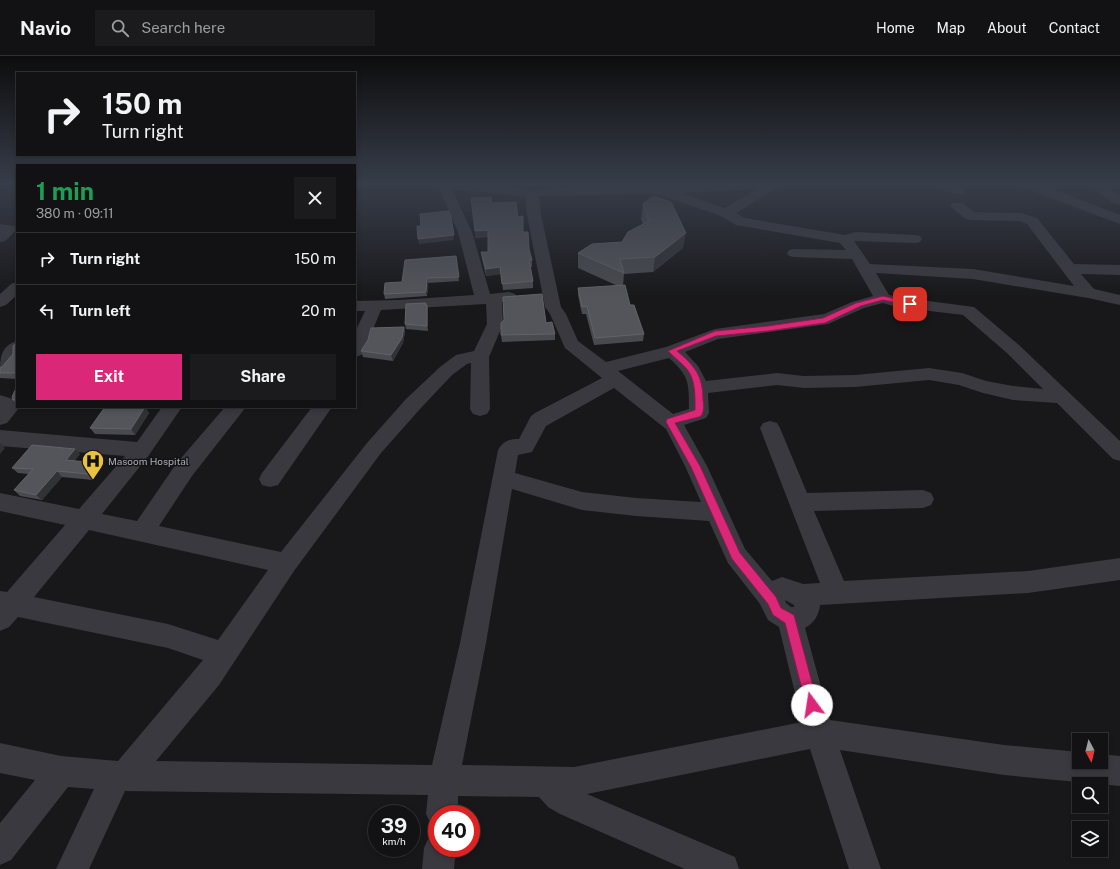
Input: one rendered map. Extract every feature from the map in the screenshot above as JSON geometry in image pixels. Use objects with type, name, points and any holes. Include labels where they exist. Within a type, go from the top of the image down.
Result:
[{"type":"street","points":[[459,222],[488,298],[495,324],[480,356],[480,409]]},
{"type":"street","points":[[535,222],[542,294],[558,314],[571,344],[670,422],[696,466],[736,556],[788,605],[819,733],[865,869]]},
{"type":"street","points":[[741,222],[845,240],[856,236],[915,239]]},
{"type":"street","points":[[1033,222],[1088,292]]},
{"type":"street","points":[[845,240],[861,261],[883,298]]},
{"type":"street","points":[[794,254],[974,274],[1088,292],[1120,300]]},
{"type":"street","points":[[1069,269],[1120,270]]},
{"type":"street","points":[[0,302],[16,289]]},
{"type":"street","points":[[356,306],[375,306],[542,294]]},
{"type":"street","points":[[443,805],[444,780],[473,643],[508,450],[512,447],[525,447],[538,421],[609,374],[715,334],[825,320],[858,305],[883,298],[896,302],[968,311],[1014,350],[1120,453]]},
{"type":"street","points":[[356,349],[375,306]]},
{"type":"street","points":[[0,368],[16,348]]},
{"type":"street","points":[[670,422],[699,413],[699,388],[692,369],[672,351]]},
{"type":"street","points":[[72,869],[120,776],[209,675],[286,564],[374,448],[413,404],[446,371],[462,360],[480,356]]},
{"type":"street","points":[[699,388],[777,379],[804,382],[854,381],[930,374],[955,377],[983,387],[1013,394],[1063,398]]},
{"type":"street","points":[[0,402],[9,405],[9,408],[0,418]]},
{"type":"street","points":[[5,608],[142,450],[171,408]]},
{"type":"street","points":[[142,532],[184,470],[235,408]]},
{"type":"street","points":[[270,479],[321,408]]},
{"type":"street","points":[[770,428],[836,593]]},
{"type":"street","points":[[0,438],[142,450]]},
{"type":"street","points":[[503,478],[582,501],[636,507],[716,512]]},
{"type":"street","points":[[800,502],[923,499]]},
{"type":"street","points":[[0,502],[286,564]]},
{"type":"street","points":[[788,605],[836,593],[1028,582],[1119,571]]},
{"type":"street","points":[[5,608],[168,636],[223,654]]},
{"type":"street","points":[[0,758],[61,771],[120,776],[574,782],[819,733],[1004,760],[1120,771]]},
{"type":"street","points":[[0,849],[61,771]]},
{"type":"street","points":[[545,781],[559,796],[571,803],[723,869]]},
{"type":"street","points":[[438,869],[439,857]]},
{"type":"building","points":[[421,222],[452,222],[454,235],[418,239],[417,226],[421,226]]},
{"type":"building","points":[[474,222],[523,222],[523,232],[528,232],[529,249],[532,260],[529,260],[533,281],[502,284],[500,267],[486,269],[481,252],[488,252],[488,230],[475,231]]},
{"type":"building","points":[[647,222],[681,222],[686,233],[655,257],[620,259],[624,273],[578,253],[592,244],[622,242],[628,232]]},
{"type":"building","points":[[456,256],[459,277],[427,278],[426,292],[384,294],[385,283],[402,282],[405,260]]},
{"type":"building","points":[[625,285],[630,305],[634,305],[644,334],[595,338],[587,306],[582,307],[578,288]]},
{"type":"building","points":[[542,294],[546,323],[552,322],[555,334],[501,335],[501,323],[504,320],[503,297]]},
{"type":"building","points":[[426,303],[427,326],[405,324],[406,304]]},
{"type":"building","points":[[404,327],[402,338],[391,355],[361,351],[368,340],[371,328]]},
{"type":"building","points":[[16,343],[16,373],[0,373],[0,368],[13,354],[13,346]]},
{"type":"building","points":[[16,388],[16,400],[13,400],[12,397]]},
{"type":"building","points":[[104,408],[144,408],[131,429],[90,428]]},
{"type":"building","points":[[32,445],[75,449],[66,460],[97,463],[88,474],[57,471],[36,495],[14,490],[33,469],[12,468]]},
{"type":"place","name":"Masoom Hospital","points":[[93,480]]},
{"type":"route","points":[[812,705],[790,619],[783,617],[777,612],[773,606],[772,600],[736,556],[696,466],[670,422],[699,413],[700,410],[699,388],[694,373],[692,369],[672,351],[710,335],[825,320],[862,303],[883,298],[910,304]]}]
